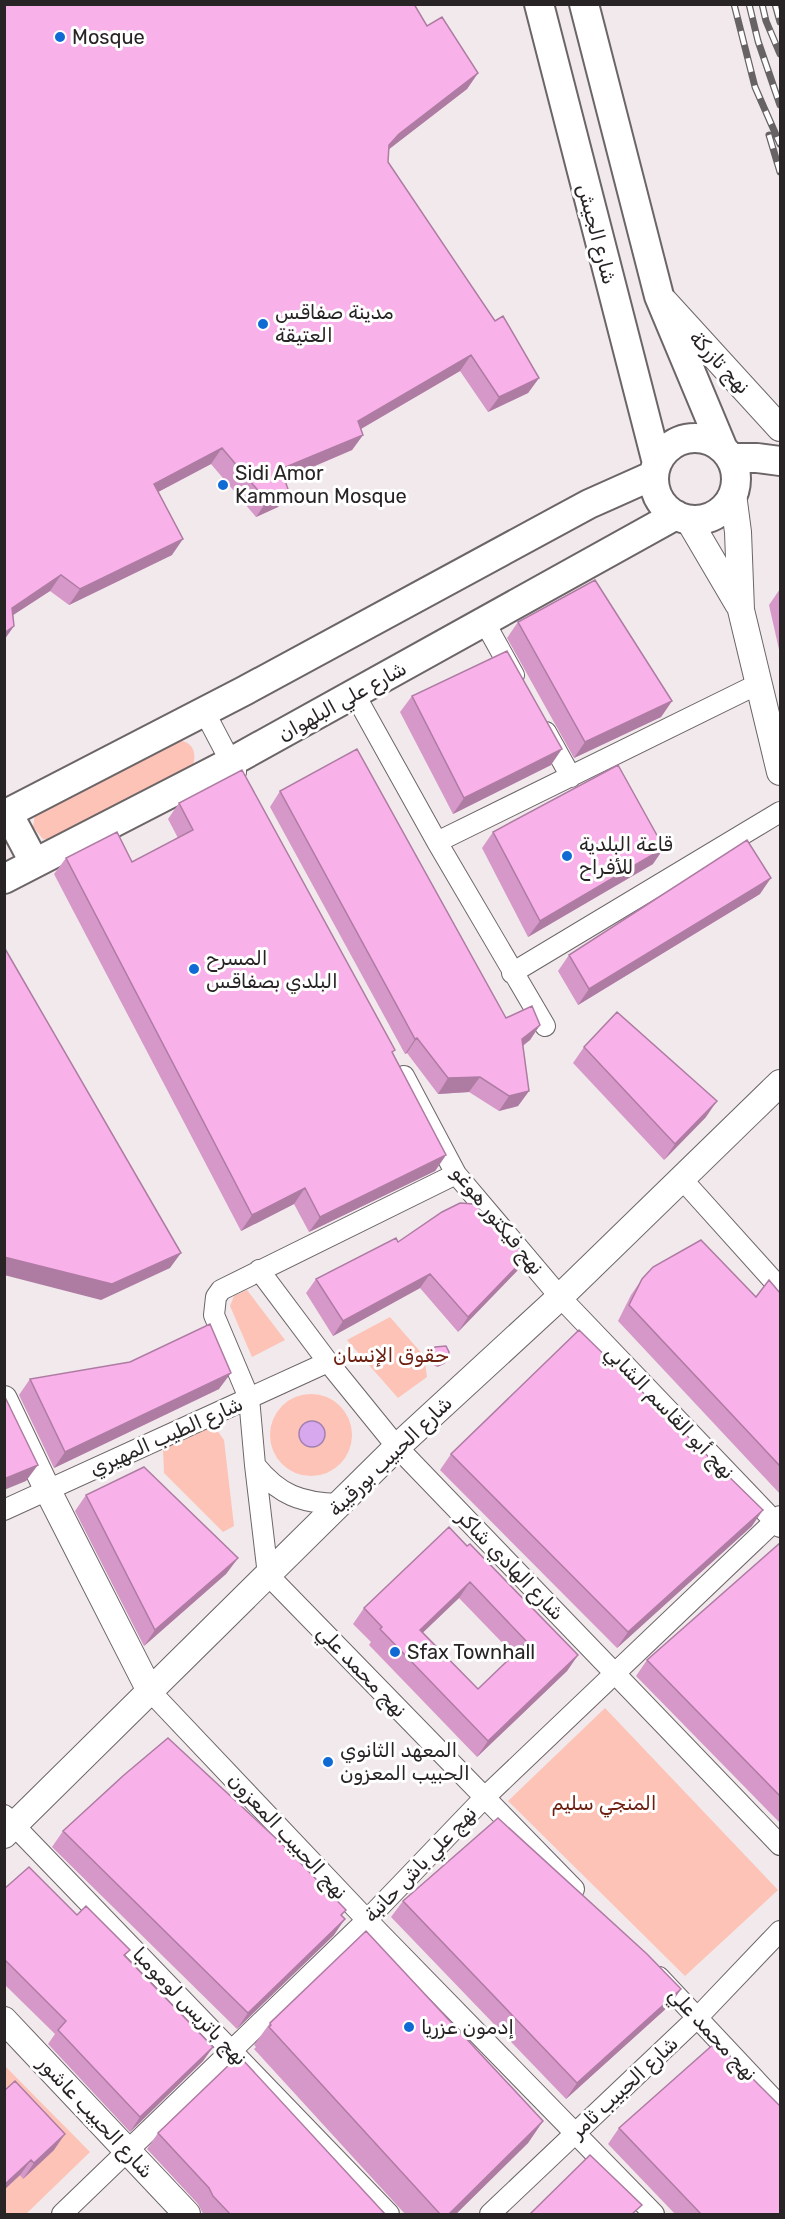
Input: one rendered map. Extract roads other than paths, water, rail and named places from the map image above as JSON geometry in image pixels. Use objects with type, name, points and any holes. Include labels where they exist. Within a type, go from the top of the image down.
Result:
[{"type":"main road","name":"شارع الجيش","points":[[539,4],[656,469]]},
{"type":"main road","points":[[584,4],[659,296],[727,453],[735,470],[736,482],[733,494],[726,506],[715,515],[702,519],[682,517],[666,508],[659,499],[655,487],[656,469],[664,452],[674,443],[686,439],[706,440],[727,453],[780,461]]},
{"type":"main road","points":[[34,862],[6,814],[204,711],[656,469]]},
{"type":"main road","name":"شارع علي البلهوان","points":[[4,879],[231,762],[354,693],[682,517]]},
{"type":"street","name":"نهج تازركة","points":[[659,296],[780,428]]},
{"type":"street","points":[[733,494],[738,532],[741,610],[780,772]]},
{"type":"street","points":[[682,517],[741,610]]},
{"type":"street","points":[[484,623],[525,695]]},
{"type":"street","points":[[437,842],[760,683]]},
{"type":"street","points":[[354,693],[512,973],[545,1026]]},
{"type":"street","points":[[204,711],[248,793]]},
{"type":"street","points":[[536,715],[570,777]]},
{"type":"street","points":[[512,973],[780,812]]},
{"type":"street","name":"نهج فيكتور هوغو","points":[[394,1059],[456,1174],[560,1297]]},
{"type":"street","name":"شارع الحبيب بورقيبة","points":[[8,1825],[150,1691],[397,1447],[560,1297],[780,1083]]},
{"type":"street","points":[[268,1575],[249,1398],[214,1315],[216,1297],[221,1290],[259,1270],[456,1174]]},
{"type":"street","points":[[681,1178],[780,1288]]},
{"type":"street","name":"شارع الهادي شاكر","points":[[259,1270],[328,1362],[397,1447],[780,1845]]},
{"type":"street","name":"نهج أبو القاسم الشابي","points":[[560,1297],[778,1522]]},
{"type":"street","name":"شارع الطيب المهيري","points":[[4,1510],[328,1362]]},
{"type":"street","name":"نهج الحبيب المعزون","points":[[4,1399],[47,1490],[150,1691],[367,1920],[654,2214]]},
{"type":"street","points":[[255,1464],[267,1480],[282,1491],[300,1499],[339,1504]]},
{"type":"street","name":"نهج علي باش حانبة","points":[[62,2214],[367,1920],[484,1797],[614,1672],[778,1522]]},
{"type":"street","name":"نهج محمد علي","points":[[268,1575],[583,1899]]},
{"type":"street","name":"نهج باتريس لومومبا","points":[[8,1825],[233,2051],[389,2214]]},
{"type":"street","name":"شارع الحبيب ثامر","points":[[490,2214],[698,2018],[780,1931]]},
{"type":"street","name":"نهج محمد علي","points":[[649,1966],[780,2106]]},
{"type":"street","name":"شارع الحبيب عاشور","points":[[4,2020],[187,2214]]},
{"type":"railway","points":[[734,4],[755,87],[780,144]]},
{"type":"railway","points":[[749,4],[758,41],[780,105]]},
{"type":"railway","points":[[762,4],[766,21],[780,54]]},
{"type":"railway","points":[[775,4],[780,22]]},
{"type":"railway","points":[[769,135],[780,172]]},
{"type":"place","name":"Mosque","points":[[60,37]]},
{"type":"place","name":"مدينة صفاقس العتيقة","points":[[263,324]]},
{"type":"place","name":"Sidi Amor Kammoun Mosque","points":[[223,485]]},
{"type":"place","name":"قاعة البلدية للأفراح","points":[[567,856]]},
{"type":"place","name":"المسرح البلدي بصفاقس","points":[[194,969]]},
{"type":"place","name":"Sfax Townhall","points":[[395,1652]]},
{"type":"place","name":"المعهد الثانوي الحبيب المعزون","points":[[328,1762]]},
{"type":"place","name":"إدمون عزريا","points":[[409,2027]]},
{"type":"park label","name":"حقوق الإنسان","points":[[391,1355]]},
{"type":"park label","name":"المنجي سليم","points":[[604,1803]]}]
